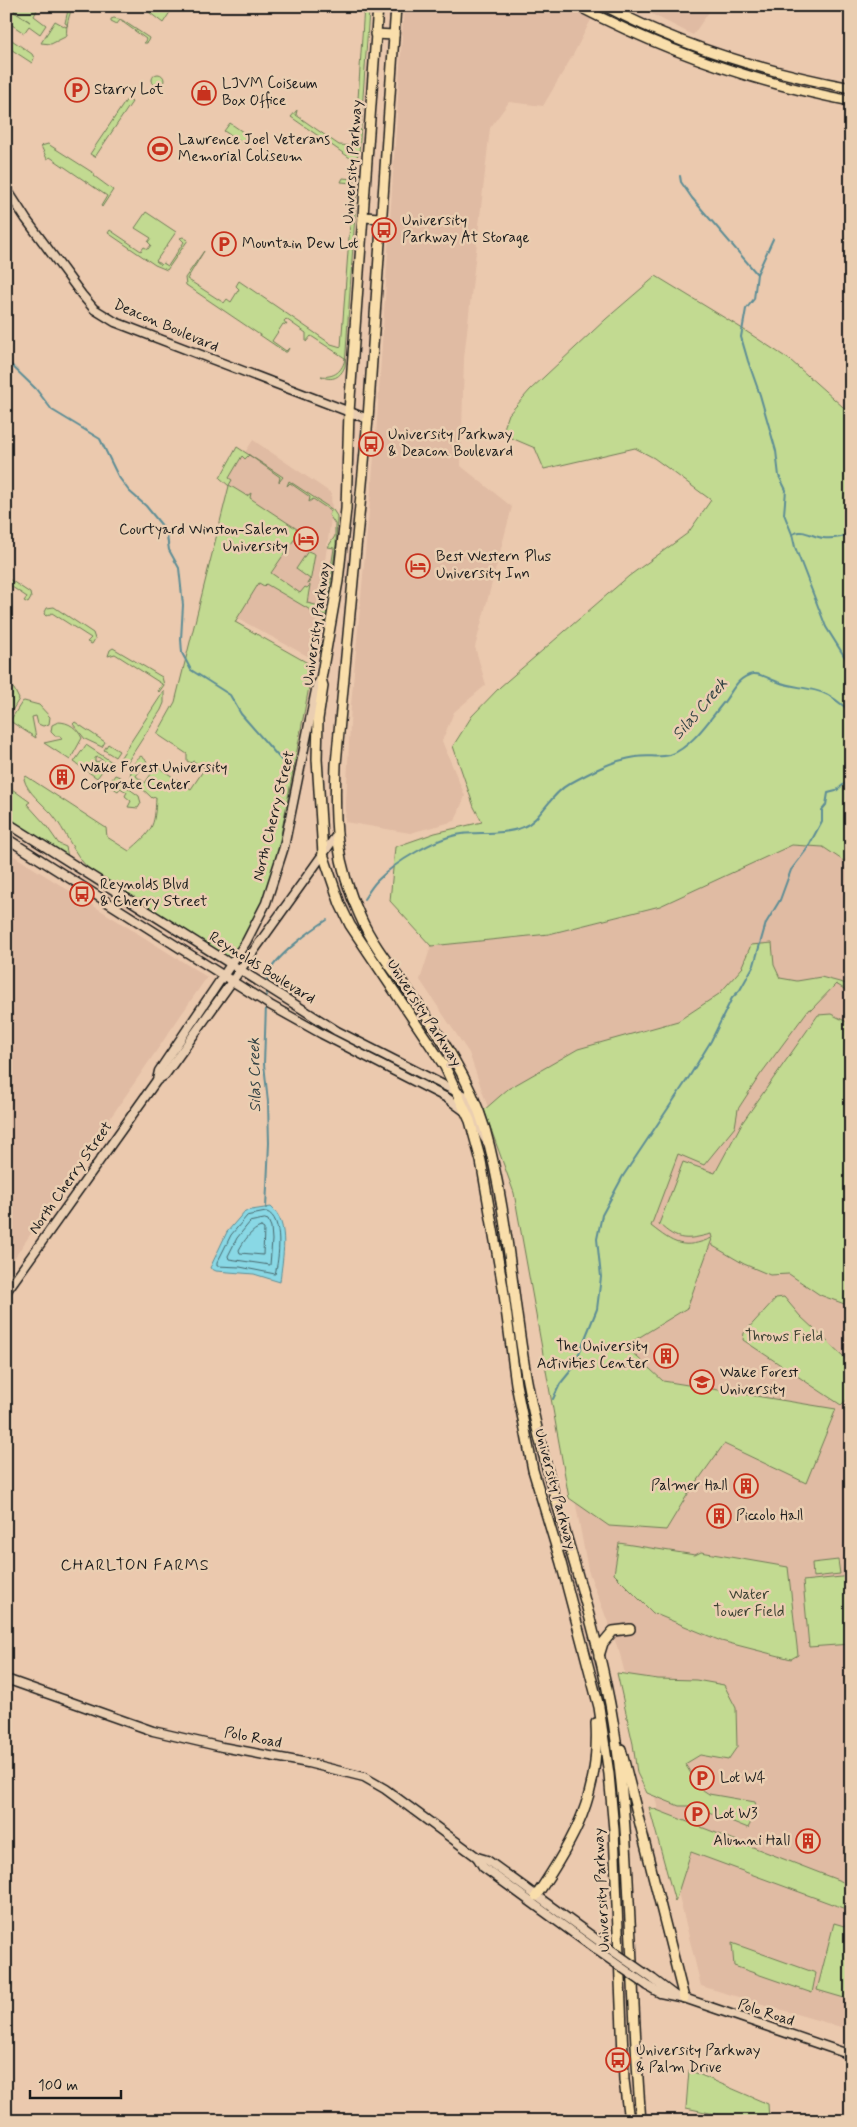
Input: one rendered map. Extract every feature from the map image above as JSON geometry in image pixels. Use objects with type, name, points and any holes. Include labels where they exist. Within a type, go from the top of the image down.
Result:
[{"type":"main road","name":"University Parkway","points":[[378,6],[349,412],[346,510],[339,572],[321,679],[323,686],[318,719],[316,759],[323,854],[340,904],[350,925],[445,1067],[466,1112],[482,1161],[503,1287],[516,1384],[533,1470],[568,1588],[599,1707],[614,1830],[624,2080],[629,2121]]},
{"type":"main road","name":"University Parkway","points":[[396,6],[368,419],[336,764],[336,836],[346,879],[360,916],[379,951],[435,1028],[456,1064],[476,1105],[498,1184],[527,1382],[544,1460],[611,1707],[626,1837],[641,2121]]},
{"type":"main road","points":[[578,6],[646,40],[693,59],[789,88],[851,101]]},
{"type":"main road","points":[[605,6],[651,28],[740,62],[792,76],[851,88]]},
{"type":"main road","points":[[375,34],[394,35]]},
{"type":"main road","name":"Deacon Boulevard","points":[[6,188],[67,276],[94,308],[115,322],[368,419]]},
{"type":"main road","points":[[363,217],[381,218]]},
{"type":"main road","name":"North Cherry Street","points":[[157,1080],[159,1070],[256,924],[276,875],[317,685],[321,679]]},
{"type":"main road","name":"Reynolds Boulevard","points":[[6,822],[336,1031],[458,1093],[468,1100],[481,1133],[488,1144]]},
{"type":"main road","name":"North Cherry Street","points":[[6,1292],[157,1080],[165,1075],[336,836]]},
{"type":"main road","name":"Reynolds Boulevard","points":[[6,838],[270,1005],[450,1100],[466,1112]]},
{"type":"main road","points":[[568,1588],[574,1592],[581,1616],[584,1620],[589,1621]]},
{"type":"main road","points":[[599,1658],[603,1642],[607,1636],[618,1629],[630,1629]]},
{"type":"main road","name":"Polo Road","points":[[6,1679],[154,1731],[222,1747],[308,1763],[364,1777],[385,1788],[477,1857],[487,1860],[601,1948]]},
{"type":"main road","points":[[539,1909],[536,1896],[571,1842],[582,1817],[590,1790],[597,1737],[592,1680]]},
{"type":"main road","points":[[611,1707],[684,1998]]},
{"type":"main road","name":"Polo Road","points":[[477,1857],[483,1867],[539,1909],[674,1995],[851,2055]]},
{"type":"shaded area","points":[[404,6],[598,6],[573,55],[543,106],[509,102],[490,128],[464,358],[461,466],[512,507],[475,647],[486,685],[454,712],[442,741],[465,796],[455,821],[410,833],[345,822],[351,705],[376,436]]},
{"type":"shaded area","points":[[636,6],[713,6],[693,35]]},
{"type":"shaded area","points":[[253,440],[331,493],[332,512],[311,658],[233,616],[286,528],[226,482]]},
{"type":"shaded area","name":"Wake Forest University","points":[[792,845],[823,847],[851,866],[851,2030],[701,1986],[620,1654],[588,1570],[518,1194],[469,1053],[420,980],[431,946],[549,934],[660,906]]},
{"type":"shaded area","points":[[6,851],[207,977],[6,1270]]},
{"type":"green space","points":[[8,6],[28,6],[37,10],[34,16],[46,25],[40,34],[29,26],[24,33],[6,21],[6,7],[30,22]]},
{"type":"green space","points":[[69,6],[73,6],[69,16],[67,24],[65,23]]},
{"type":"green space","points":[[141,6],[174,6],[163,23]]},
{"type":"green space","points":[[364,6],[369,6],[369,11],[359,154],[353,160],[291,117],[297,110],[296,115],[339,145],[355,146]]},
{"type":"green space","points":[[114,18],[122,20],[149,38],[147,43],[144,43],[146,39],[120,20],[117,24],[111,21]]},
{"type":"green space","points":[[55,21],[67,26],[67,36],[51,44],[41,43]]},
{"type":"green space","points":[[6,36],[32,54],[34,58],[32,63],[6,46]]},
{"type":"green space","points":[[156,74],[160,74],[164,80],[160,86],[156,86],[152,82],[152,78]]},
{"type":"green space","points":[[127,99],[132,102],[95,157],[90,154]]},
{"type":"green space","points":[[230,123],[250,137],[245,145],[224,131]]},
{"type":"green space","points":[[48,144],[95,174],[94,176],[113,190],[102,207],[107,196],[50,157],[47,159],[41,146]]},
{"type":"green space","points":[[343,178],[352,179],[357,185],[345,366],[339,376],[329,379],[321,376],[330,376],[337,373],[342,367],[345,358],[311,336],[306,342],[306,333],[286,319],[284,321],[287,325],[283,324],[272,341],[286,351],[289,348],[287,352],[285,352],[186,285],[185,278],[204,251],[187,279],[224,303],[227,299],[231,302],[239,289],[236,286],[239,281],[331,344],[341,347],[353,183],[341,182]]},
{"type":"green space","points":[[146,212],[176,232],[156,261],[161,265],[163,263],[168,266],[184,242],[180,238],[183,237],[188,240],[167,270],[155,265],[108,233],[110,230],[141,251],[144,247],[148,249],[151,245],[148,242],[151,238],[135,228]]},
{"type":"green space","points":[[656,276],[790,360],[851,414],[851,866],[823,847],[792,845],[660,906],[549,934],[431,946],[390,901],[395,847],[435,833],[482,822],[474,807],[453,746],[472,716],[500,687],[629,576],[688,533],[711,500],[654,458],[635,448],[544,469],[535,448],[502,434],[509,414],[530,390],[606,319]]},
{"type":"green space","points":[[237,447],[283,477],[279,482],[280,477],[249,455],[245,459],[242,456],[229,478],[232,480],[229,485],[247,496],[251,493],[250,498],[300,531],[271,573],[300,593],[305,587],[307,588],[310,585],[307,603],[324,607],[327,612],[324,623],[325,615],[312,611],[266,584],[264,586],[259,583],[235,622],[313,666],[276,861],[263,900],[249,929],[233,955],[228,957],[88,868],[78,856],[52,814],[32,793],[24,779],[26,776],[106,828],[107,837],[129,851],[151,828],[155,816],[156,797],[152,798],[130,777],[137,759],[141,756],[147,761],[136,776],[145,783],[153,771],[151,769],[155,765],[191,789],[205,768],[193,761],[191,763],[187,761],[187,754],[157,734],[175,702],[229,486],[220,478]]},
{"type":"green space","points":[[289,481],[333,510],[337,516],[336,545],[329,598],[326,600],[321,597],[326,597],[330,578],[325,576],[330,574],[334,548],[328,547],[335,536],[335,524],[329,515],[331,511],[313,499],[309,502],[310,497],[290,483],[287,486]]},
{"type":"green space","points":[[308,551],[315,554],[310,583],[307,584],[310,579],[296,569]]},
{"type":"green space","points":[[6,577],[30,593],[31,598],[28,603],[24,601],[27,597],[6,583]]},
{"type":"green space","points":[[54,607],[93,633],[95,639],[92,644],[87,642],[91,638],[52,613],[46,616],[44,614],[47,608]]},
{"type":"green space","points":[[113,648],[162,677],[164,685],[159,692],[162,684],[115,654],[108,656]]},
{"type":"green space","points":[[6,684],[14,689],[19,699],[7,719]]},
{"type":"green space","points":[[164,691],[164,703],[161,710],[128,761],[125,763],[119,760]]},
{"type":"green space","points":[[24,701],[39,705],[50,717],[49,724],[43,726],[38,724],[36,716],[32,717],[36,738],[10,721]]},
{"type":"green space","points":[[58,722],[72,726],[82,738],[70,760],[44,743],[62,739],[51,732],[52,725]]},
{"type":"green space","points":[[75,722],[105,742],[102,747],[85,739],[73,724]]},
{"type":"green space","points":[[108,744],[119,751],[115,757],[104,750]]},
{"type":"green space","points":[[86,745],[112,762],[109,765],[98,757],[95,758],[95,762],[100,761],[106,766],[97,778],[74,762]]},
{"type":"green space","points":[[115,775],[120,777],[124,785],[139,796],[141,803],[138,808],[128,807],[131,801],[125,796],[127,792],[120,788],[118,791],[108,785]]},
{"type":"green space","points":[[12,789],[30,802],[27,804],[45,824],[59,844],[66,847],[68,857],[6,819],[6,802],[11,798],[10,790]]},
{"type":"green space","points":[[772,943],[774,965],[780,978],[797,981],[821,977],[851,986],[851,993],[836,984],[811,1010],[809,1009],[760,1075],[738,1109],[735,1127],[704,1165],[678,1154],[651,1226],[666,1237],[679,1243],[693,1244],[712,1238],[711,1234],[695,1238],[677,1237],[659,1224],[683,1162],[715,1173],[742,1123],[818,1015],[831,1014],[851,1024],[850,1306],[820,1295],[789,1274],[770,1275],[744,1264],[713,1246],[712,1239],[687,1308],[625,1346],[663,1381],[836,1409],[806,1483],[724,1444],[686,1497],[666,1530],[609,1526],[569,1498],[514,1193],[484,1110],[508,1089],[578,1049],[678,1021],[719,994],[743,967],[751,945]]},
{"type":"green space","name":"Throws Field","points":[[784,1297],[800,1316],[844,1357],[851,1378],[851,1396],[841,1405],[743,1340],[744,1333],[776,1298]]},
{"type":"green space","name":"Water Tower Field","points":[[619,1543],[695,1555],[701,1552],[788,1567],[798,1655],[791,1659],[721,1641],[653,1613],[614,1574]]},
{"type":"green space","points":[[838,1560],[840,1574],[813,1577],[812,1563]]},
{"type":"green space","points":[[851,1576],[851,1644],[809,1647],[803,1581]]},
{"type":"green space","points":[[617,1673],[658,1679],[696,1680],[724,1685],[736,1708],[737,1747],[728,1760],[700,1755],[685,1764],[700,1788],[709,1794],[755,1802],[757,1810],[748,1828],[694,1806],[679,1806],[647,1793],[637,1773],[633,1744]]},
{"type":"green space","points":[[649,1807],[851,1885],[851,1911],[691,1852],[675,1902]]},
{"type":"green space","points":[[834,1923],[851,1928],[851,2000],[817,1990]]},
{"type":"green space","points":[[732,1943],[816,1973],[812,1993],[734,1966]]},
{"type":"green space","points":[[689,2070],[768,2104],[769,2121],[748,2121],[686,2108]]},
{"type":"water","points":[[271,1207],[277,1214],[283,1232],[284,1242],[280,1282],[254,1274],[216,1271],[210,1268],[227,1232],[245,1211]]},
{"type":"waterway","points":[[680,176],[681,182],[692,198],[757,274]]},
{"type":"waterway","points":[[773,239],[757,274],[754,299],[746,309],[741,337],[776,451],[779,476],[786,490],[784,514],[826,627],[851,667]]},
{"type":"waterway","points":[[6,360],[36,389],[52,410],[100,439],[118,476],[129,491],[146,506],[163,527],[167,536],[169,550],[179,568],[183,605],[182,653],[191,670],[230,695],[241,714],[283,762]]},
{"type":"waterway","points":[[793,534],[804,532],[826,538],[837,538],[851,534]]},
{"type":"waterway","name":"Silas Creek","points":[[364,899],[373,885],[394,866],[429,845],[462,834],[516,830],[535,819],[562,788],[593,771],[627,759],[640,756],[666,756],[678,751],[700,732],[736,685],[747,676],[759,675],[784,684],[826,694],[851,711]]},
{"type":"waterway","points":[[553,1399],[560,1384],[573,1368],[597,1309],[601,1277],[597,1239],[602,1215],[623,1176],[711,1041],[732,998],[740,990],[754,965],[766,923],[780,900],[791,870],[807,849],[822,821],[822,810],[826,805],[828,793],[836,791],[851,778]]},
{"type":"waterway","name":"Silas Creek","points":[[267,983],[268,973],[273,965],[304,936],[327,920]]},
{"type":"waterway","name":"Silas Creek","points":[[266,1000],[267,990]]},
{"type":"waterway","name":"Silas Creek","points":[[266,1005],[264,1064],[268,1102],[269,1143],[266,1208]]},
{"type":"place","name":"Starry Lot","points":[[77,90]]},
{"type":"place","name":"LJVM Coiseum Box Office","points":[[204,93]]},
{"type":"place","name":"Lawrence Joel Veterans Memorial Coliseum","points":[[160,149]]},
{"type":"place","name":"University Parkway At Storage","points":[[384,230]]},
{"type":"place","name":"Mountain Dew Lot","points":[[224,244]]},
{"type":"place","name":"University Parkway & Deacon Boulevard","points":[[371,444]]},
{"type":"place","name":"Courtyard Winston-Salem University","points":[[306,539]]},
{"type":"place","name":"Best Western Plus University Inn","points":[[418,566]]},
{"type":"place","name":"Wake Forest University Corporate Center","points":[[62,777]]},
{"type":"place","name":"Reynolds Blvd & Cherry Street","points":[[82,894]]},
{"type":"place","name":"The University Activities Center","points":[[666,1356]]},
{"type":"place","name":"Wake Forest University","points":[[702,1382]]},
{"type":"place","name":"Palmer Hall","points":[[746,1486]]},
{"type":"place","name":"Piccolo Hall","points":[[719,1516]]},
{"type":"place","name":"Lot W4","points":[[702,1778]]},
{"type":"place","name":"Lot W3","points":[[697,1814]]},
{"type":"place","name":"Alumni Hall","points":[[808,1841]]},
{"type":"place","name":"University Parkway & Palm Drive","points":[[618,2060]]},
{"type":"district","name":"CHARLTON FARMS","points":[[135,1565]]}]
